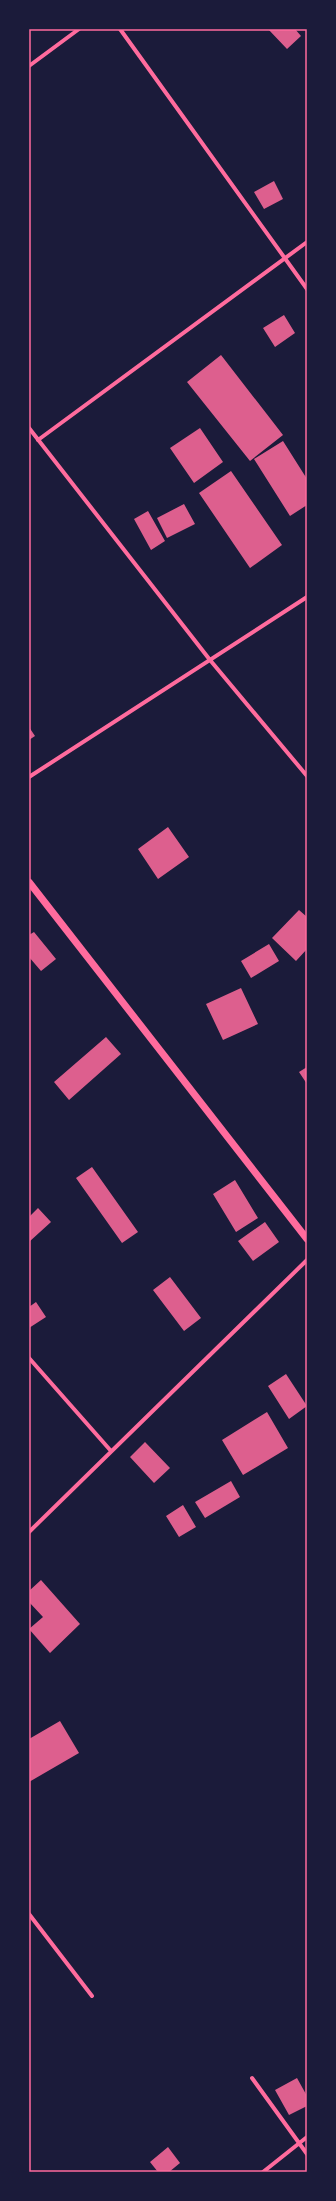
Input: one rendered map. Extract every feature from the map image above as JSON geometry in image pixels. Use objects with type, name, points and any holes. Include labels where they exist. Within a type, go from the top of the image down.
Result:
[{"type":"street","points":[[29,66],[79,29]]},
{"type":"street","points":[[120,29],[307,289]]},
{"type":"street","points":[[38,440],[307,242]]},
{"type":"street","points":[[29,428],[210,660],[307,776]]},
{"type":"street","points":[[29,777],[307,597]]},
{"type":"street","points":[[29,882],[307,1240]]},
{"type":"street","points":[[29,1532],[110,1451],[307,1260]]},
{"type":"street","points":[[29,1358],[110,1451]]},
{"type":"street","points":[[29,1914],[92,1996]]},
{"type":"street","points":[[252,2078],[307,2154]]},
{"type":"street","points":[[263,2172],[307,2137]]},
{"type":"building","points":[[268,29],[295,29],[301,36],[287,49]]},
{"type":"building","points":[[274,181],[283,199],[264,209],[254,192]]},
{"type":"building","points":[[284,315],[295,333],[275,347],[263,328]]},
{"type":"building","points":[[221,355],[283,435],[250,461],[187,382]]},
{"type":"building","points":[[200,428],[223,462],[194,483],[170,448]]},
{"type":"building","points":[[283,441],[307,479],[307,505],[290,516],[254,459]]},
{"type":"building","points":[[231,471],[282,545],[250,568],[199,493]]},
{"type":"building","points":[[184,504],[195,524],[167,538],[157,518]]},
{"type":"building","points":[[148,511],[165,541],[151,550],[134,519]]},
{"type":"building","points":[[29,727],[35,736],[29,740]]},
{"type":"building","points":[[168,827],[189,857],[158,879],[138,849]]},
{"type":"building","points":[[299,910],[307,917],[307,949],[296,961],[272,938]]},
{"type":"building","points":[[34,932],[56,959],[41,971],[29,957],[29,935]]},
{"type":"building","points":[[269,944],[279,961],[251,978],[241,961]]},
{"type":"building","points":[[241,988],[258,1024],[223,1040],[206,1004]]},
{"type":"building","points":[[106,1037],[121,1054],[69,1100],[54,1082]]},
{"type":"building","points":[[307,1067],[307,1084],[299,1072]]},
{"type":"building","points":[[92,1167],[138,1232],[122,1243],[76,1178]]},
{"type":"building","points":[[235,1180],[258,1218],[236,1232],[213,1194]]},
{"type":"building","points":[[38,1208],[51,1222],[29,1242],[29,1217]]},
{"type":"building","points":[[265,1222],[279,1242],[253,1261],[238,1241]]},
{"type":"building","points":[[170,1277],[201,1318],[184,1331],[153,1290]]},
{"type":"building","points":[[36,1302],[46,1317],[29,1328],[29,1307]]},
{"type":"building","points":[[286,1374],[307,1406],[289,1419],[268,1386]]},
{"type":"building","points":[[267,1412],[288,1448],[243,1475],[222,1440]]},
{"type":"building","points":[[145,1442],[170,1468],[154,1483],[130,1457]]},
{"type":"building","points":[[231,1481],[240,1497],[205,1518],[195,1502]]},
{"type":"building","points":[[183,1505],[196,1527],[179,1537],[166,1516]]},
{"type":"building","points":[[41,1580],[80,1624],[50,1653],[29,1629],[43,1617],[29,1602],[29,1591]]},
{"type":"building","points":[[60,1721],[79,1753],[29,1782],[29,1739]]},
{"type":"building","points":[[297,2078],[307,2096],[307,2106],[289,2115],[275,2090]]},
{"type":"building","points":[[168,2147],[180,2163],[169,2172],[158,2172],[150,2162]]}]
